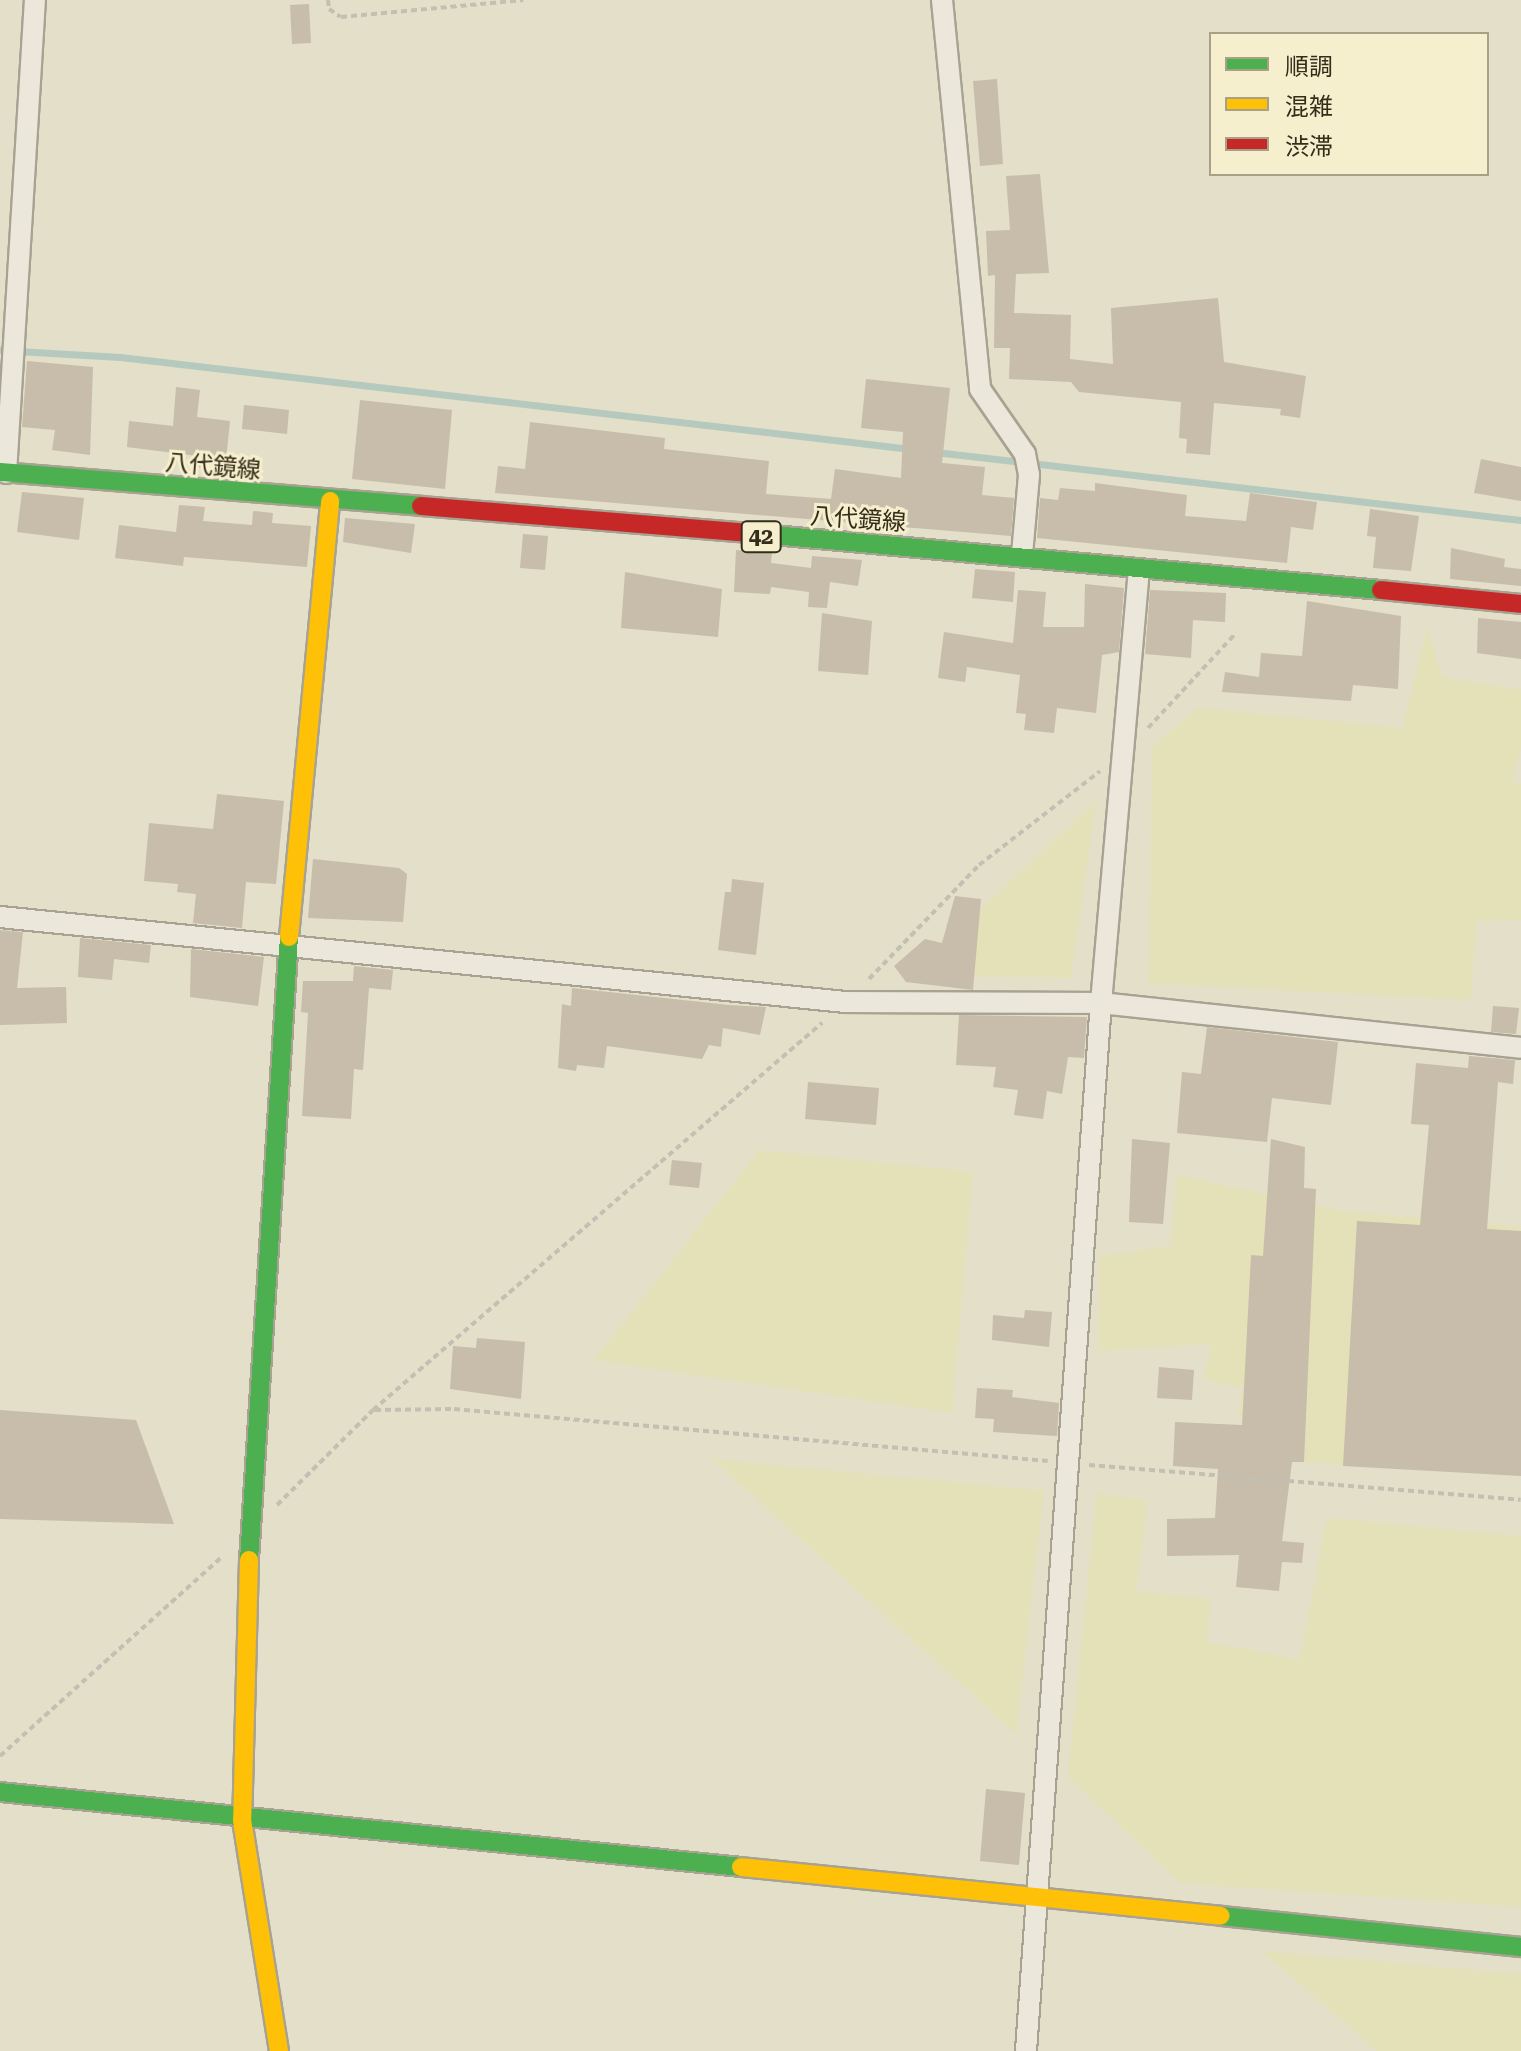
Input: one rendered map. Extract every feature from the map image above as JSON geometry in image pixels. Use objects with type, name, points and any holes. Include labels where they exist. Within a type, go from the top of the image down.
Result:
[{"type":"street","points":[[3,473],[13,363],[35,0]]},
{"type":"street","points":[[942,0],[980,389],[1025,454],[1029,475],[1022,555]]},
{"type":"street","name":"八代鏡線","points":[[3,473],[1022,555],[1139,570],[1521,604]]},
{"type":"street","points":[[279,2051],[242,1820],[250,1532],[288,943],[330,501]]},
{"type":"street","points":[[1026,2051],[1101,1003],[1139,570]]},
{"type":"street","points":[[0,917],[288,943],[846,1002],[1101,1003],[1521,1048]]},
{"type":"street","points":[[0,1792],[242,1820],[1521,1947]]},
{"type":"path","points":[[328,0],[329,9],[341,17],[523,0]]},
{"type":"path","points":[[0,1756],[250,1532],[373,1410],[846,1002],[979,865],[1125,753],[1236,633]]},
{"type":"path","points":[[373,1410],[454,1409],[1521,1500]]},
{"type":"shaded area","points":[[1427,628],[1442,677],[1521,690],[1521,748],[1512,782],[1521,783],[1521,920],[1477,921],[1470,1000],[1149,983],[1152,748],[1197,708],[1403,728]]},
{"type":"shaded area","points":[[1096,801],[1071,978],[912,974]]},
{"type":"shaded area","points":[[760,1150],[973,1172],[952,1413],[594,1360]]},
{"type":"shaded area","points":[[1177,1175],[1342,1211],[1521,1227],[1521,1476],[1304,1462],[1307,1422],[1238,1415],[1243,1387],[1204,1380],[1211,1344],[1098,1351],[1100,1256],[1170,1246]]},
{"type":"shaded area","points":[[712,1459],[1044,1491],[1016,1734]]},
{"type":"shaded area","points":[[1097,1493],[1148,1501],[1136,1591],[1211,1599],[1207,1642],[1300,1660],[1327,1518],[1521,1536],[1521,1907],[1180,1883],[1068,1777]]},
{"type":"shaded area","points":[[1262,1951],[1521,1974],[1521,2051],[1377,2051]]},
{"type":"building","points":[[309,4],[311,43],[292,44],[290,5]]},
{"type":"building","points":[[997,79],[1003,164],[980,166],[973,81]]},
{"type":"building","points":[[1040,174],[1049,273],[1016,274],[1014,313],[1071,315],[1070,359],[1113,364],[1111,308],[1218,298],[1224,362],[1306,376],[1300,418],[1280,415],[1281,409],[1214,403],[1210,455],[1186,453],[1187,439],[1179,438],[1181,402],[1079,392],[1071,382],[1009,379],[1010,348],[994,348],[995,275],[988,276],[986,231],[1010,230],[1006,176]]},
{"type":"building","points":[[27,361],[93,367],[90,455],[52,450],[55,430],[22,427]]},
{"type":"building","points":[[866,379],[950,388],[942,463],[985,467],[982,495],[1014,498],[1011,536],[495,493],[498,466],[525,469],[530,422],[665,438],[664,449],[769,461],[766,494],[831,499],[835,469],[901,478],[903,432],[861,428]]},
{"type":"building","points":[[176,387],[200,390],[197,417],[230,421],[225,470],[195,467],[197,456],[127,447],[129,421],[173,426]]},
{"type":"building","points":[[360,400],[452,410],[445,489],[352,479]]},
{"type":"building","points":[[244,405],[289,410],[287,434],[242,429]]},
{"type":"building","points":[[1481,459],[1521,467],[1521,501],[1474,493]]},
{"type":"building","points":[[1095,483],[1187,495],[1185,516],[1246,521],[1250,493],[1317,502],[1313,530],[1291,527],[1287,563],[1037,538],[1040,498],[1058,500],[1060,488],[1095,491]]},
{"type":"building","points":[[22,492],[84,498],[79,540],[17,532]]},
{"type":"building","points":[[179,505],[205,507],[203,521],[252,525],[253,511],[273,513],[272,523],[311,526],[307,567],[184,557],[183,566],[115,558],[119,525],[176,532]]},
{"type":"building","points":[[1370,509],[1419,516],[1411,571],[1373,568],[1376,537],[1367,536]]},
{"type":"building","points":[[345,518],[415,524],[411,553],[343,542]]},
{"type":"building","points":[[523,534],[548,536],[545,570],[520,568]]},
{"type":"building","points":[[1451,548],[1505,559],[1504,567],[1521,569],[1521,586],[1450,579]]},
{"type":"building","points":[[736,550],[772,553],[771,563],[811,568],[812,556],[862,560],[858,586],[830,582],[827,608],[808,607],[809,592],[771,587],[770,594],[734,592]]},
{"type":"building","points":[[975,569],[1015,572],[1013,602],[972,598]]},
{"type":"building","points":[[625,572],[722,589],[718,637],[621,628]]},
{"type":"building","points":[[1085,584],[1124,588],[1119,652],[1102,655],[1096,713],[1057,708],[1054,733],[1024,730],[1026,714],[1016,713],[1020,675],[967,667],[965,682],[938,678],[944,632],[1013,643],[1018,590],[1046,592],[1043,627],[1084,627]]},
{"type":"building","points":[[1150,590],[1226,593],[1225,622],[1193,620],[1191,658],[1145,654]]},
{"type":"building","points":[[1307,601],[1401,616],[1398,689],[1353,685],[1351,701],[1222,692],[1225,672],[1259,677],[1261,653],[1302,656]]},
{"type":"building","points":[[822,613],[872,621],[868,675],[818,671]]},
{"type":"building","points":[[1478,618],[1521,622],[1521,659],[1477,653]]},
{"type":"building","points":[[217,794],[284,801],[276,884],[246,882],[242,928],[193,923],[196,894],[177,892],[178,884],[144,881],[149,823],[213,829]]},
{"type":"building","points":[[313,859],[399,868],[407,874],[403,922],[308,918]]},
{"type":"building","points":[[732,879],[764,883],[756,955],[718,950],[725,892],[731,892]]},
{"type":"building","points":[[955,896],[981,899],[973,990],[906,982],[894,966],[925,939],[942,943]]},
{"type":"building","points":[[0,930],[23,932],[17,988],[66,987],[67,1023],[0,1025]]},
{"type":"building","points":[[80,938],[151,945],[149,963],[114,959],[112,980],[78,977]]},
{"type":"building","points":[[191,949],[264,957],[258,1006],[190,997]]},
{"type":"building","points":[[354,966],[393,970],[391,990],[369,988],[363,1070],[354,1069],[351,1119],[302,1116],[308,1013],[301,1012],[303,981],[353,981]]},
{"type":"building","points":[[572,988],[766,1007],[760,1035],[723,1028],[721,1047],[709,1045],[702,1059],[607,1046],[604,1068],[577,1065],[576,1071],[558,1068],[562,1004],[571,1006]]},
{"type":"building","points":[[1493,1006],[1519,1008],[1516,1034],[1491,1032]]},
{"type":"building","points":[[959,1015],[1087,1017],[1084,1058],[1068,1057],[1062,1094],[1047,1091],[1043,1119],[1014,1115],[1018,1090],[993,1087],[996,1067],[956,1065]]},
{"type":"building","points":[[1207,1027],[1338,1042],[1331,1105],[1272,1098],[1267,1142],[1177,1133],[1182,1072],[1201,1074]]},
{"type":"building","points":[[1469,1056],[1515,1060],[1513,1084],[1498,1082],[1487,1229],[1521,1231],[1521,1476],[1343,1466],[1357,1221],[1420,1225],[1429,1125],[1411,1124],[1416,1063],[1468,1068]]},
{"type":"building","points":[[808,1082],[879,1088],[876,1125],[805,1119]]},
{"type":"building","points":[[1132,1139],[1170,1143],[1163,1224],[1129,1222]]},
{"type":"building","points":[[1271,1139],[1305,1147],[1304,1188],[1316,1189],[1304,1462],[1292,1462],[1282,1541],[1304,1543],[1302,1563],[1282,1562],[1279,1591],[1236,1587],[1239,1555],[1167,1556],[1167,1519],[1215,1518],[1218,1469],[1173,1466],[1175,1422],[1242,1425],[1251,1255],[1263,1256]]},
{"type":"building","points":[[672,1160],[702,1163],[699,1188],[669,1185]]},
{"type":"building","points":[[1025,1310],[1052,1312],[1049,1347],[992,1340],[993,1315],[1024,1318]]},
{"type":"building","points":[[477,1338],[525,1342],[521,1399],[450,1389],[453,1346],[476,1348]]},
{"type":"building","points":[[1159,1367],[1194,1370],[1192,1400],[1157,1398]]},
{"type":"building","points":[[977,1388],[1013,1390],[1012,1397],[1059,1403],[1057,1436],[993,1432],[994,1419],[975,1418]]},
{"type":"building","points":[[0,1410],[136,1420],[174,1524],[0,1519]]},
{"type":"building","points":[[986,1789],[1025,1793],[1019,1865],[980,1861]]},
{"type":"waterway","points":[[0,350],[120,357],[911,449]]},
{"type":"waterway","points":[[935,452],[1521,520]]},
{"type":"traffic: fast","points":[[0,472],[421,506]]},
{"type":"traffic: fast","points":[[762,534],[1381,590]]},
{"type":"traffic: fast","points":[[249,1560],[289,937]]},
{"type":"traffic: fast","points":[[0,1792],[741,1867]]},
{"type":"traffic: fast","points":[[1221,1916],[1521,1947]]},
{"type":"traffic: slow","points":[[289,937],[330,501]]},
{"type":"traffic: slow","points":[[249,1560],[242,1820],[279,2051]]},
{"type":"traffic: slow","points":[[741,1867],[1221,1916]]},
{"type":"traffic: jam","points":[[421,506],[762,534]]},
{"type":"traffic: jam","points":[[1381,590],[1521,604]]}]
